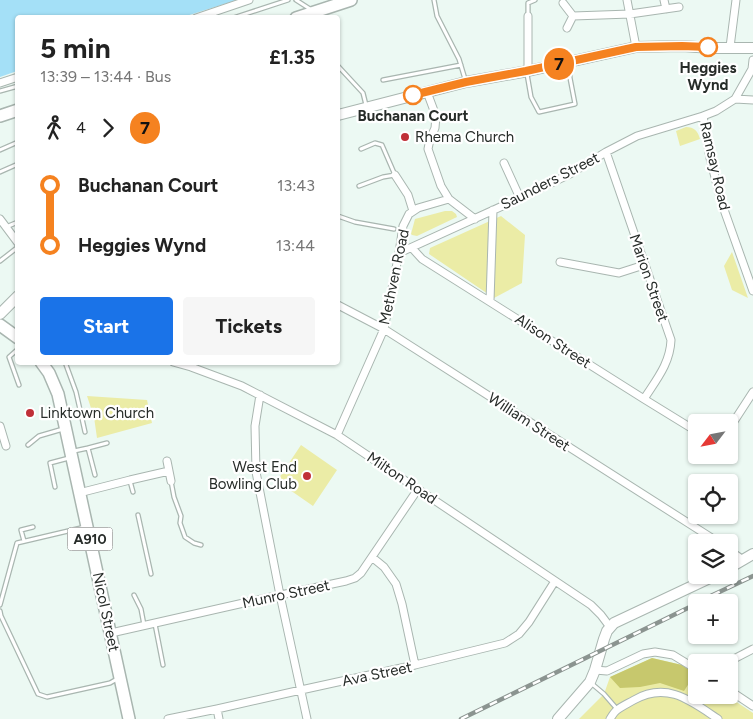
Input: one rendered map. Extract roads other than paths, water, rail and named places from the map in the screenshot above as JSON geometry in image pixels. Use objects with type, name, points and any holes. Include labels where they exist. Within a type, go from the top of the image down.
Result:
[{"type":"main road","points":[[305,15],[351,0]]},
{"type":"main road","points":[[0,116],[15,112]]},
{"type":"main road","points":[[0,325],[15,336]]},
{"type":"main road","name":"Nicol Street","points":[[43,365],[58,394],[129,719]]},
{"type":"street","points":[[205,15],[249,0]]},
{"type":"street","points":[[627,0],[636,47]]},
{"type":"street","points":[[664,0],[666,9]]},
{"type":"street","points":[[730,47],[736,0]]},
{"type":"street","points":[[563,2],[573,16]]},
{"type":"street","points":[[573,16],[630,14],[679,7]]},
{"type":"street","points":[[527,71],[528,16]]},
{"type":"street","points":[[567,28],[573,16]]},
{"type":"street","points":[[340,114],[466,82],[527,71],[636,47],[753,48]]},
{"type":"street","name":"Ramsay Road","points":[[753,60],[752,70],[735,99],[716,111],[703,116],[710,158],[722,204],[753,291]]},
{"type":"street","points":[[0,83],[15,78]]},
{"type":"street","points":[[427,92],[436,116],[435,128],[428,149],[441,186],[449,200],[475,219]]},
{"type":"street","points":[[735,99],[753,100]]},
{"type":"street","name":"Saunders Street","points":[[399,253],[570,174],[637,136],[703,116]]},
{"type":"street","name":"Marion Street","points":[[606,152],[671,340],[671,351],[667,361],[644,399]]},
{"type":"street","points":[[504,163],[520,198]]},
{"type":"street","points":[[396,175],[408,194],[413,211]]},
{"type":"street","name":"Methven Road","points":[[336,435],[384,329],[403,226],[409,214],[418,208],[449,200]]},
{"type":"street","points":[[490,302],[493,210]]},
{"type":"street","points":[[0,219],[15,239]]},
{"type":"street","name":"Alison Street","points":[[412,248],[422,259],[688,426]]},
{"type":"street","points":[[560,262],[619,273],[644,265]]},
{"type":"street","points":[[0,314],[15,299]]},
{"type":"street","name":"William Street","points":[[340,306],[384,329],[705,534]]},
{"type":"street","name":"Milton Road","points":[[183,365],[242,386],[336,435],[591,604],[610,627]]},
{"type":"street","points":[[738,416],[753,392]]},
{"type":"street","points":[[260,395],[256,426],[256,472],[307,719]]},
{"type":"street","points":[[0,426],[6,446]]},
{"type":"street","points":[[167,461],[171,481]]},
{"type":"street","points":[[79,493],[169,471]]},
{"type":"street","name":"Munro Street","points":[[111,633],[354,578],[361,573],[373,558],[418,489]]},
{"type":"street","points":[[738,563],[753,554]]},
{"type":"street","points":[[738,556],[743,560]]},
{"type":"street","points":[[373,558],[384,567],[396,584],[415,666]]},
{"type":"street","name":"Ava Street","points":[[173,719],[415,666],[505,643],[519,634],[529,622],[555,581]]},
{"type":"street","points":[[558,719],[590,682],[604,639],[610,627],[620,620],[697,584]]},
{"type":"street","points":[[738,657],[753,649]]},
{"type":"street","points":[[595,670],[608,671],[643,654],[655,652],[673,654],[688,664]]},
{"type":"street","points":[[610,719],[617,710],[638,698],[655,692],[676,694],[718,719]]},
{"type":"street","points":[[738,696],[753,706]]},
{"type":"street","points":[[217,709],[219,719]]},
{"type":"lane","points":[[242,15],[288,0]]},
{"type":"lane","points":[[296,0],[314,12]]},
{"type":"lane","points":[[434,0],[438,16],[459,59],[466,82]]},
{"type":"lane","points":[[528,16],[528,3],[535,0]]},
{"type":"lane","points":[[527,71],[531,97],[539,112],[575,104],[569,62]]},
{"type":"lane","points":[[383,80],[461,65]]},
{"type":"lane","points":[[340,68],[362,93],[366,108]]},
{"type":"lane","points":[[0,91],[15,87]]},
{"type":"lane","points":[[0,150],[15,143]]},
{"type":"lane","points":[[360,186],[396,175],[382,144],[375,143],[361,149]]},
{"type":"lane","points":[[0,172],[15,165]]},
{"type":"lane","points":[[340,217],[356,222],[394,229]]},
{"type":"lane","points":[[5,227],[15,223]]},
{"type":"lane","points":[[0,261],[15,249]]},
{"type":"lane","points":[[15,352],[9,357],[19,385]]},
{"type":"lane","points":[[66,365],[76,392],[85,432]]},
{"type":"lane","points":[[28,446],[38,436],[81,414]]},
{"type":"lane","points":[[55,487],[50,463],[88,448],[107,443]]},
{"type":"lane","points":[[88,448],[95,474]]},
{"type":"lane","points":[[130,480],[133,492]]},
{"type":"lane","points":[[171,481],[185,537],[201,545]]},
{"type":"lane","points":[[138,515],[151,574]]},
{"type":"lane","points":[[0,605],[17,543],[88,526]]},
{"type":"lane","points":[[24,541],[21,530],[33,527]]},
{"type":"lane","points":[[134,595],[142,609],[144,626]]},
{"type":"lane","points":[[0,611],[38,694],[47,697],[110,683],[120,678]]},
{"type":"lane","points":[[154,623],[163,665]]},
{"type":"lane","points":[[590,682],[604,694],[617,710]]},
{"type":"water","points":[[0,0],[237,0],[189,15],[15,15],[15,72],[0,77]]},
{"type":"railway","points":[[715,594],[753,576]]},
{"type":"railway","points":[[461,719],[688,608]]},
{"type":"place","name":"Heggies Wynd","points":[[708,47]]},
{"type":"place","name":"Buchanan Court","points":[[413,95]]},
{"type":"place","name":"Rhema Church","points":[[405,137]]},
{"type":"place","name":"Linktown Church","points":[[30,413]]},
{"type":"place","name":"West End Bowling Club","points":[[307,476]]}]
